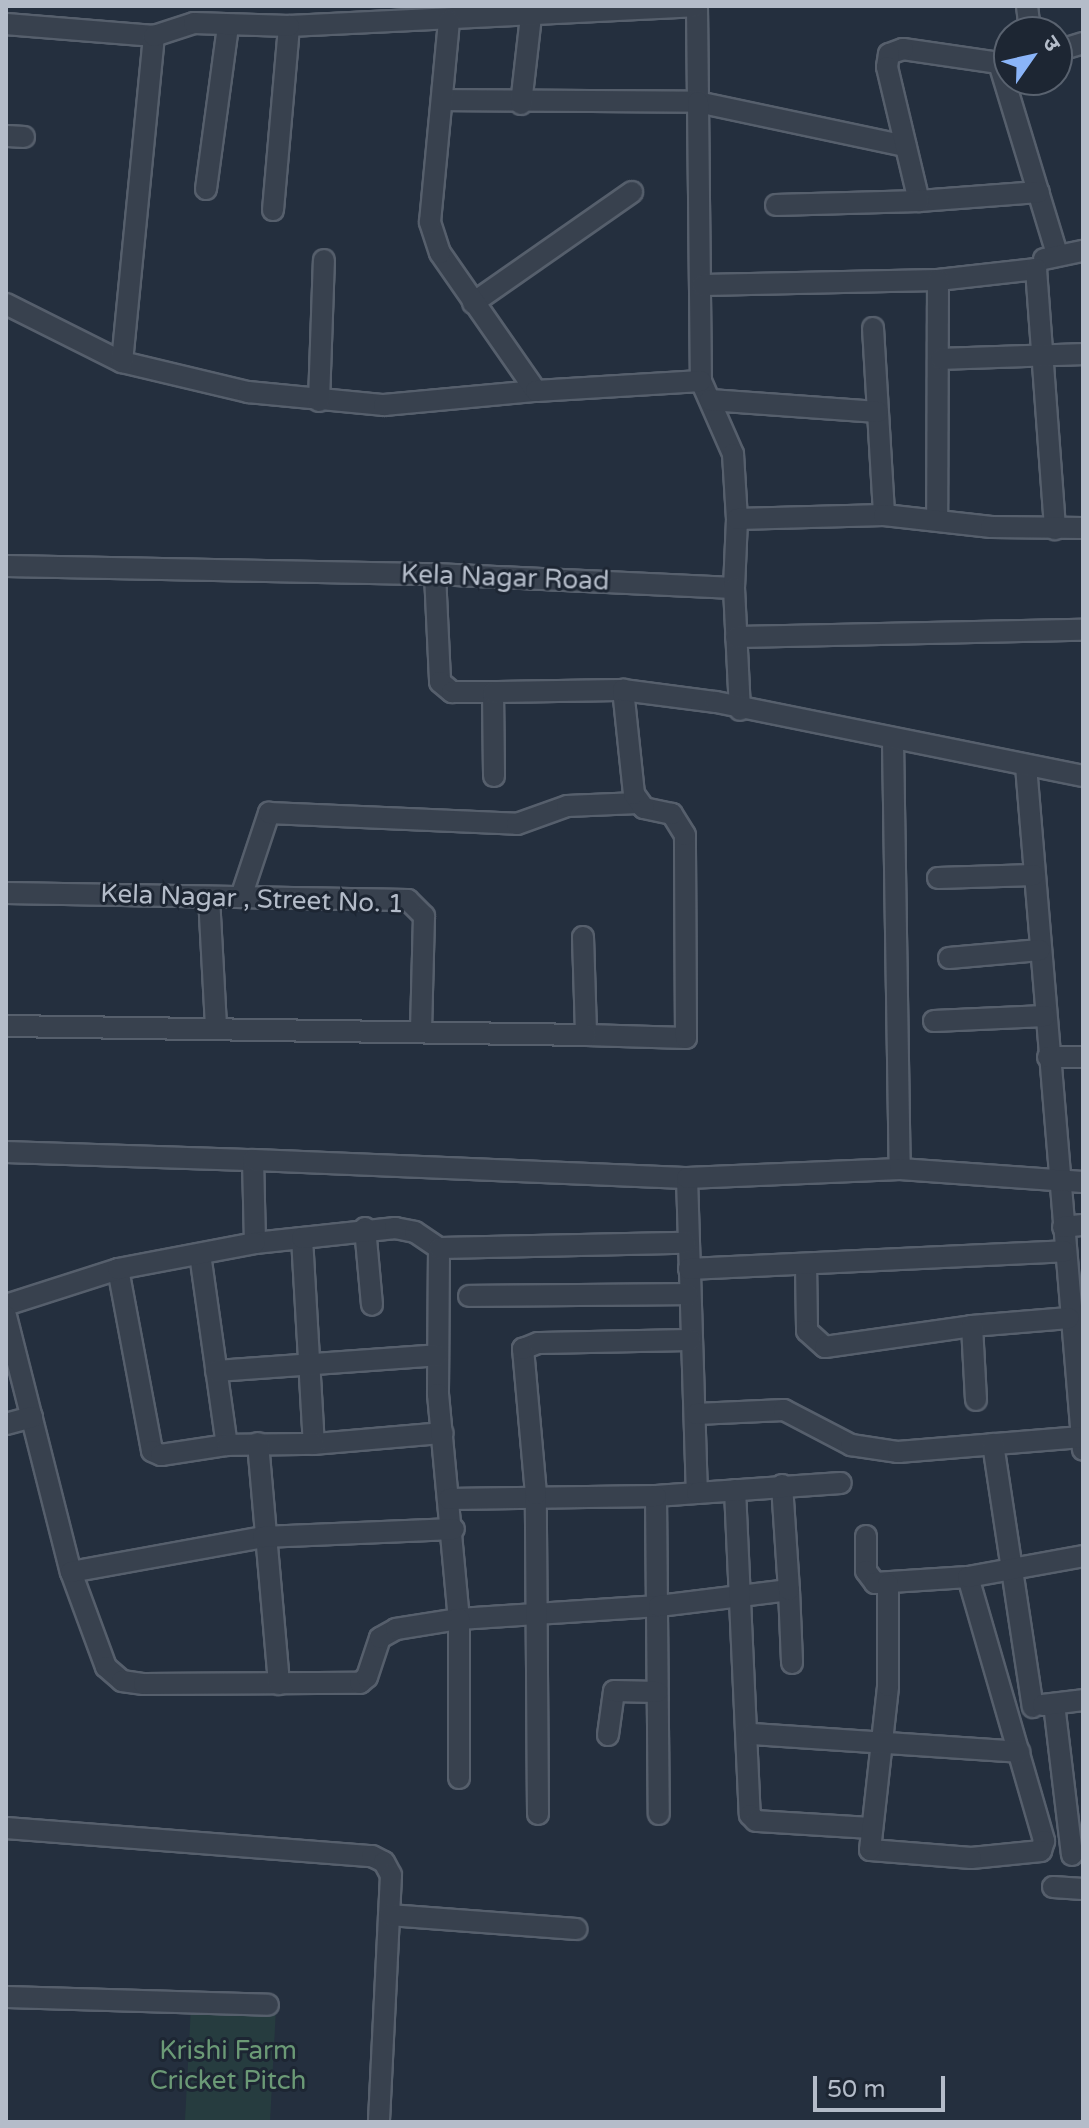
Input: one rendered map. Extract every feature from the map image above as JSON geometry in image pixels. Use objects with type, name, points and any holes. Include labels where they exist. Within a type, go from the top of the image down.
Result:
[{"type":"street","points":[[6,24],[154,36],[194,23],[289,26],[449,21],[696,6],[701,381],[733,454],[737,519],[734,588],[740,710]]},
{"type":"street","points":[[521,104],[531,16]]},
{"type":"street","points":[[449,21],[430,222],[440,253],[536,391]]},
{"type":"street","points":[[206,189],[228,26]]},
{"type":"street","points":[[273,210],[289,26]]},
{"type":"street","points":[[122,362],[154,36]]},
{"type":"street","points":[[919,201],[887,67],[889,54],[903,49],[993,61]]},
{"type":"street","points":[[1013,96],[1057,254]]},
{"type":"street","points":[[442,100],[521,104],[698,102],[905,146]]},
{"type":"street","points":[[473,303],[632,192]]},
{"type":"street","points":[[776,205],[919,201],[1039,192]]},
{"type":"street","points":[[702,285],[938,280],[1036,269],[1057,254],[1083,251]]},
{"type":"street","points":[[319,401],[324,260]]},
{"type":"street","points":[[1036,269],[1055,529]]},
{"type":"street","points":[[937,520],[941,359],[938,280]]},
{"type":"street","points":[[6,304],[122,362],[220,386],[319,401],[448,402],[536,391],[701,381]]},
{"type":"street","points":[[873,328],[884,515]]},
{"type":"street","points":[[941,359],[1044,359],[1083,354]]},
{"type":"street","points":[[710,400],[878,412]]},
{"type":"street","points":[[737,519],[884,515],[1055,529],[1083,528]]},
{"type":"street","name":"Kela Nagar Road","points":[[6,566],[435,574],[734,588]]},
{"type":"street","points":[[435,574],[440,682],[452,692],[623,690],[703,700],[893,741],[1083,776]]},
{"type":"street","points":[[736,637],[1083,630]]},
{"type":"street","points":[[623,690],[638,803]]},
{"type":"street","points":[[493,692],[494,776]]},
{"type":"street","points":[[893,741],[900,1169]]},
{"type":"street","points":[[696,1414],[784,1410],[828,1436],[870,1450],[1082,1443],[1065,1251],[1073,1226],[1060,1184],[1026,766]]},
{"type":"street","points":[[6,1026],[421,1030],[686,1038],[685,835],[672,814],[638,803],[567,806],[517,824],[269,813],[241,897]]},
{"type":"street","points":[[938,878],[1034,875]]},
{"type":"street","name":"Kela Nagar , Street No. 1","points":[[6,893],[418,904],[424,916],[421,1030]]},
{"type":"street","points":[[209,897],[216,1028]]},
{"type":"street","points":[[583,937],[586,1035]]},
{"type":"street","points":[[949,958],[1040,950]]},
{"type":"street","points":[[934,1021],[1045,1016]]},
{"type":"street","points":[[1048,1057],[1083,1057]]},
{"type":"street","points":[[6,1152],[687,1178],[900,1169],[1060,1184],[1083,1182]]},
{"type":"street","points":[[253,1160],[255,1243]]},
{"type":"street","points":[[687,1178],[686,1243],[696,1414],[697,1493]]},
{"type":"street","points":[[6,1305],[118,1269],[255,1243],[365,1228],[415,1232],[439,1248],[686,1243]]},
{"type":"street","points":[[365,1228],[372,1305]]},
{"type":"street","points":[[302,1238],[306,1366],[314,1444]]},
{"type":"street","points":[[439,1248],[437,1355],[454,1529],[459,1619],[459,1778]]},
{"type":"street","points":[[689,1269],[1065,1251]]},
{"type":"street","points":[[200,1254],[227,1445]]},
{"type":"street","points":[[806,1264],[807,1331],[825,1347],[972,1326],[1069,1318]]},
{"type":"street","points":[[118,1269],[147,1444],[161,1455],[227,1445],[314,1444],[443,1433]]},
{"type":"street","points":[[469,1296],[688,1294]]},
{"type":"street","points":[[6,1316],[71,1572],[97,1651],[106,1667],[122,1681],[360,1683],[367,1677],[380,1638],[396,1629],[538,1611],[659,1606],[789,1590]]},
{"type":"street","points":[[972,1326],[976,1400]]},
{"type":"street","points":[[538,1814],[536,1494],[523,1349],[538,1343],[691,1340]]},
{"type":"street","points":[[216,1371],[437,1355]]},
{"type":"street","points":[[6,1424],[32,1417]]},
{"type":"street","points":[[258,1443],[263,1537],[279,1684]]},
{"type":"street","points":[[993,1444],[1014,1566],[1033,1707]]},
{"type":"street","points":[[449,1499],[536,1494],[656,1496],[841,1483]]},
{"type":"street","points":[[782,1485],[792,1663]]},
{"type":"street","points":[[735,1490],[751,1734],[748,1807],[756,1821],[869,1828]]},
{"type":"street","points":[[656,1496],[659,1814]]},
{"type":"street","points":[[71,1572],[263,1537],[454,1529]]},
{"type":"street","points":[[866,1536],[869,1579],[888,1584],[968,1577],[1014,1566],[1083,1556]]},
{"type":"street","points":[[888,1584],[882,1743],[868,1845],[875,1853],[971,1858],[1041,1851],[1044,1841],[968,1577]]},
{"type":"street","points":[[608,1735],[614,1691],[657,1692]]},
{"type":"street","points":[[1008,1710],[1083,1700]]},
{"type":"street","points":[[1054,1704],[1072,1855]]},
{"type":"street","points":[[751,1734],[1019,1752]]},
{"type":"street","points":[[6,1828],[372,1856],[384,1862],[391,1875],[379,2122]]},
{"type":"street","points":[[1053,1887],[1083,1889]]},
{"type":"street","points":[[389,1915],[576,1929]]},
{"type":"street","points":[[6,1997],[268,2005]]},
{"type":"green space","name":"Krishi Farm Cricket Pitch","points":[[191,2006],[276,2010],[270,2122],[185,2122]]}]
